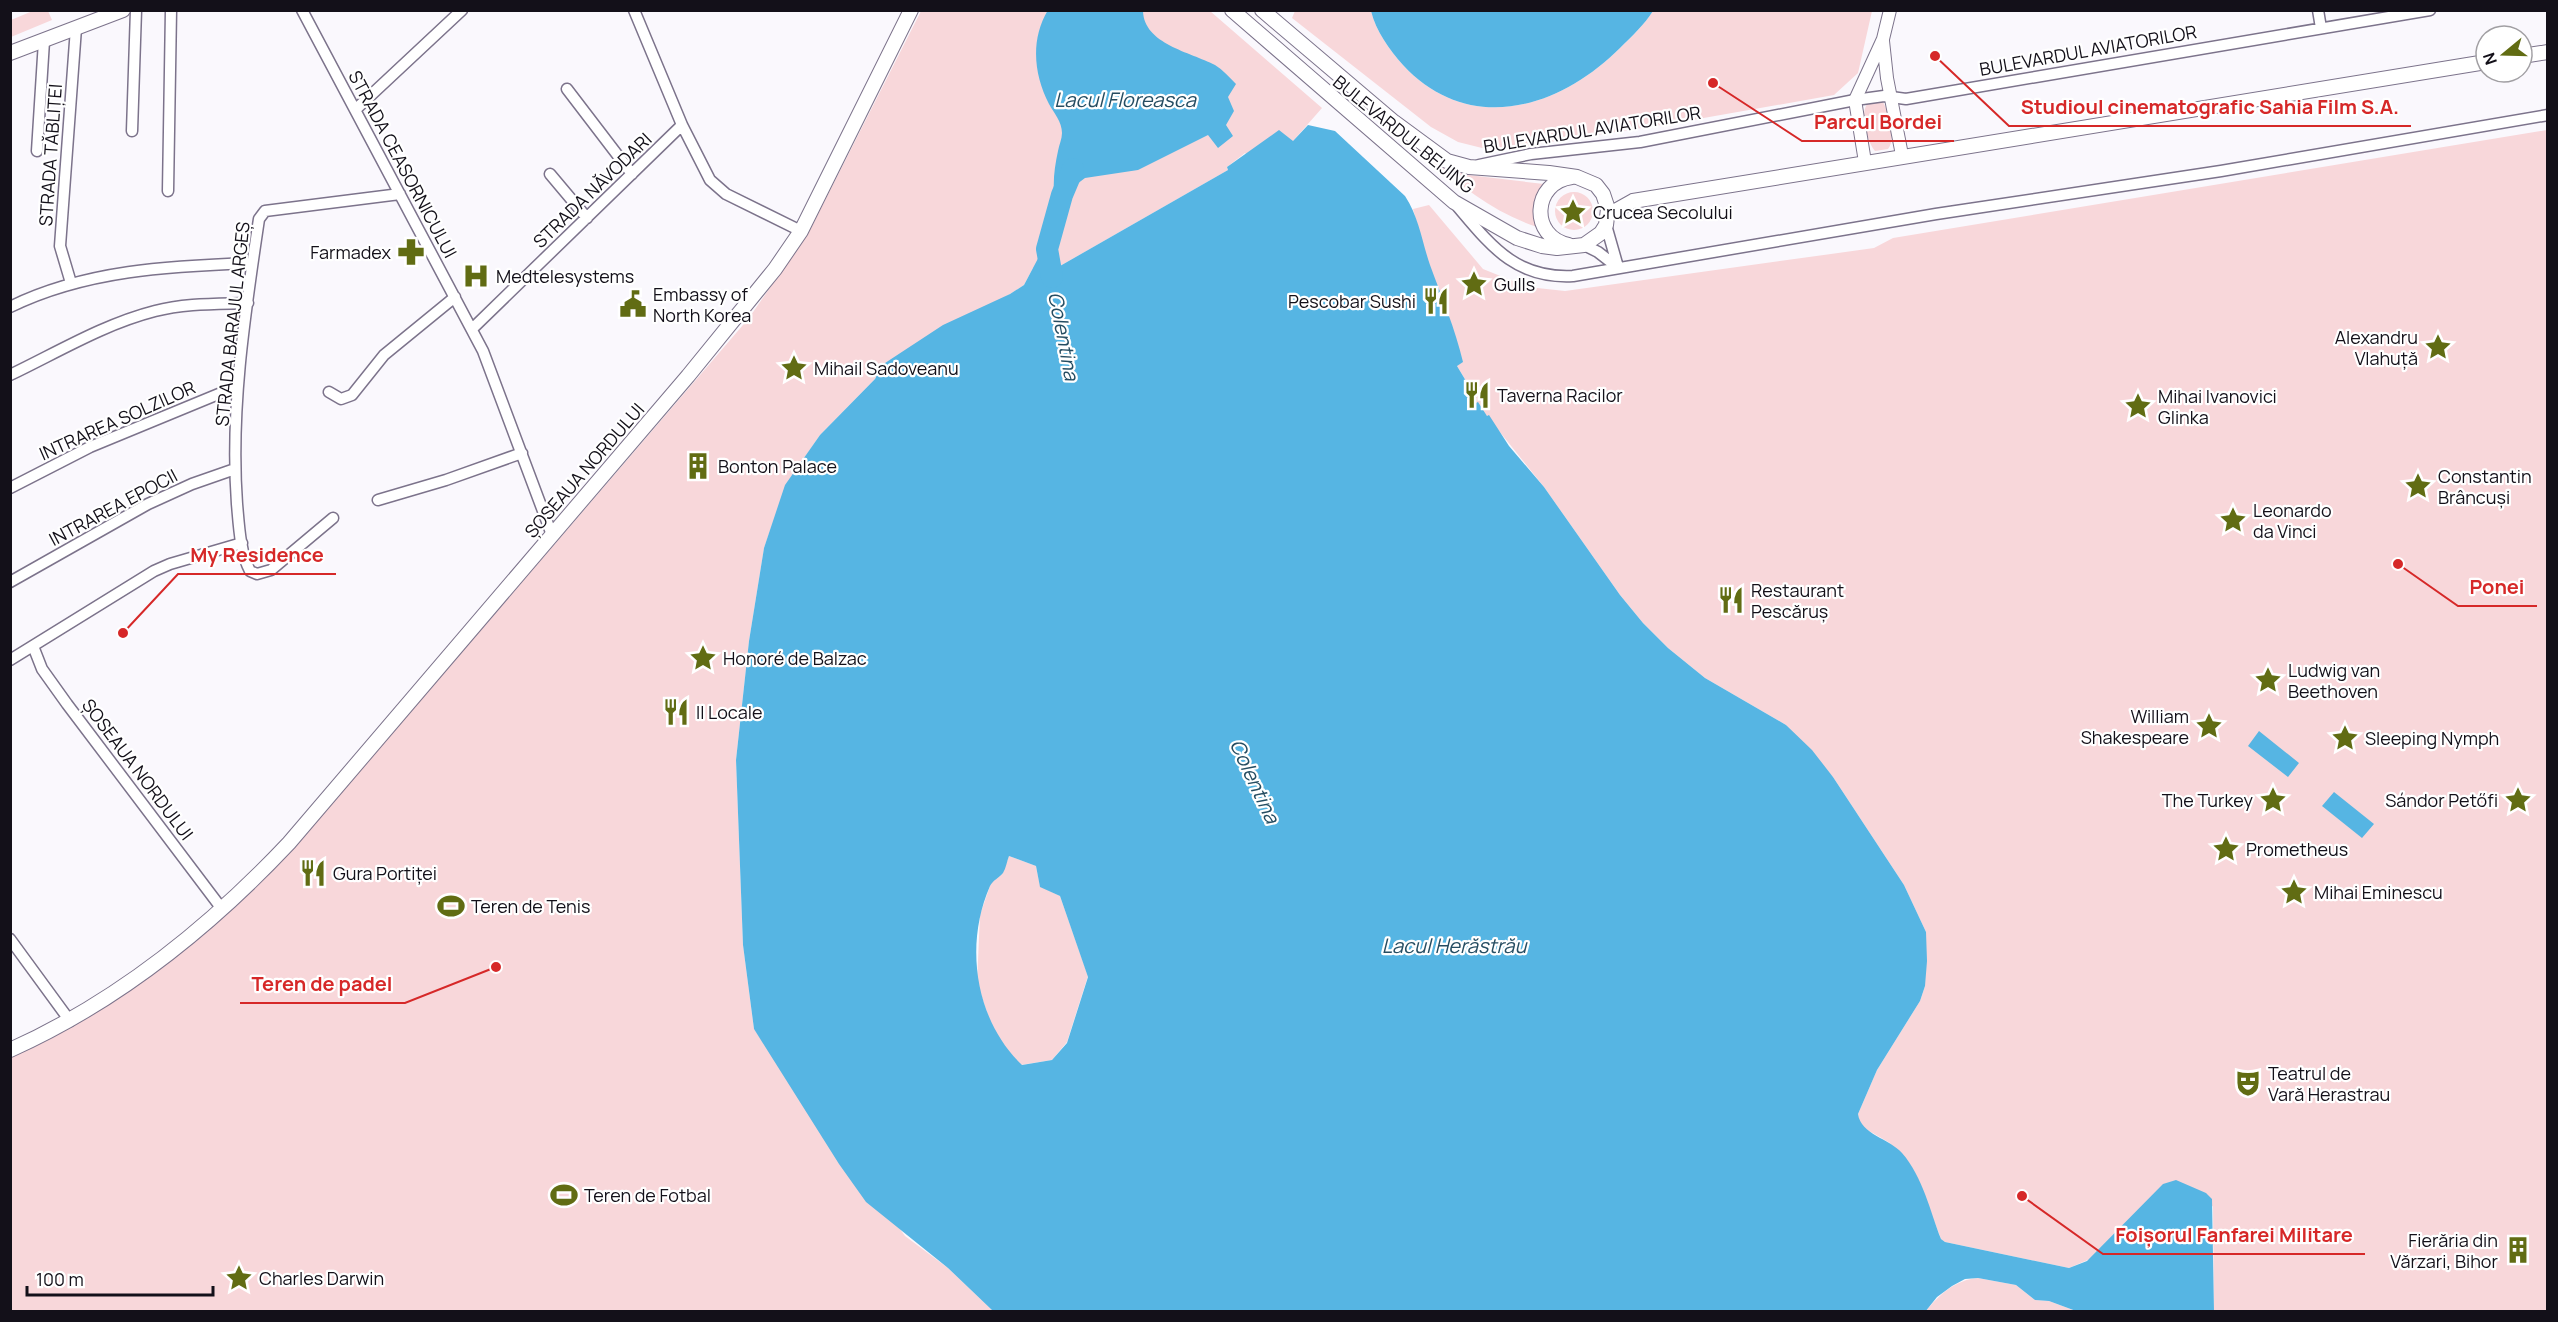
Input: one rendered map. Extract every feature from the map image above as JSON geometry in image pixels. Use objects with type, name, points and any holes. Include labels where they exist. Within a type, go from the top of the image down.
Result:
[{"type":"main road","name":"ȘOSEAUA NORDULUI","points":[[10,1050],[70,1021],[157,963],[222,909],[289,843],[745,308],[801,231],[911,10]]},
{"type":"main road","name":"BULEVARDUL BEIJING","points":[[1232,10],[1454,202],[1529,243],[1557,248],[1578,245],[1596,238],[1607,220],[1633,201]]},
{"type":"main road","name":"BULEVARDUL BEIJING","points":[[1262,10],[1419,142],[1447,161],[1468,167],[1577,177],[1587,180],[1603,194],[1633,201],[1902,155]]},
{"type":"main road","points":[[10,53],[110,13]]},
{"type":"main road","points":[[1902,155],[2474,64]]},
{"type":"main road","points":[[1577,177],[1563,178],[1551,185],[1543,196],[1540,209],[1541,223],[1548,234],[1559,243],[1578,245]]},
{"type":"main road","points":[[1603,194],[1607,220]]},
{"type":"street","points":[[132,131],[136,10]]},
{"type":"street","points":[[168,191],[171,10]]},
{"type":"street","name":"STRADA CEASORNICULUI","points":[[302,10],[472,329],[552,535]]},
{"type":"street","points":[[355,110],[462,10]]},
{"type":"street","points":[[634,10],[702,168],[718,188],[726,194],[801,231]]},
{"type":"street","points":[[1865,162],[1855,100],[1883,39],[1890,10]]},
{"type":"street","points":[[2318,10],[2321,28]]},
{"type":"street","name":"BULEVARDUL AVIATORILOR","points":[[1468,167],[1531,154],[1640,142],[1855,100],[1891,96],[1906,99],[2430,10]]},
{"type":"street","name":"STRADA TĂBLIȚEI","points":[[71,283],[60,246],[76,28]]},
{"type":"street","points":[[1883,39],[1902,155]]},
{"type":"street","points":[[37,151],[44,41]]},
{"type":"street","points":[[567,89],[632,174]]},
{"type":"street","points":[[1454,202],[1494,248],[1513,262],[1528,270],[1560,276],[1917,217],[2221,171],[2547,115]]},
{"type":"street","name":"STRADA NĂVODARI","points":[[472,329],[682,125]]},
{"type":"street","points":[[550,174],[587,218]]},
{"type":"street","name":"STRADA BARAJUL ARGEȘ","points":[[333,518],[263,573],[257,574],[250,571],[242,543],[235,469],[238,386],[259,219],[266,211],[400,194]]},
{"type":"street","points":[[1607,220],[1618,267]]},
{"type":"street","points":[[1578,245],[1598,252],[1618,267]]},
{"type":"street","points":[[10,307],[71,283],[128,272],[190,265],[252,263]]},
{"type":"street","points":[[329,392],[341,399],[352,394],[384,355],[455,297]]},
{"type":"street","points":[[10,375],[118,322],[157,310],[190,305],[248,303]]},
{"type":"street","name":"INTRAREA SOLZILOR","points":[[10,488],[90,447],[238,386]]},
{"type":"street","points":[[378,500],[446,480],[522,453]]},
{"type":"street","name":"INTRAREA EPOCII","points":[[10,582],[148,504],[192,484],[235,469]]},
{"type":"street","points":[[10,660],[154,571],[170,564],[242,543]]},
{"type":"street","name":"ȘOSEAUA NORDULUI","points":[[33,646],[42,669],[67,704],[222,909]]},
{"type":"street","points":[[10,939],[70,1021]]},
{"type":"shaded area","points":[[35,10],[48,11],[52,20],[11,37],[11,20]]},
{"type":"shaded area","points":[[921,11],[1210,11],[1322,108],[1293,141],[1247,155],[1245,153],[1227,167],[1228,170],[1060,266],[1052,263],[1033,268],[1024,285],[1010,294],[882,365],[875,379],[820,435],[786,485],[764,548],[749,641],[736,760],[743,945],[754,1029],[905,1236],[948,1268],[993,1311],[11,1311],[10,1053],[213,924],[292,850],[749,318],[811,228]]},
{"type":"shaded area","points":[[1295,11],[1371,11],[1380,33],[1393,53],[1403,65],[1429,87],[1456,101],[1485,107],[1513,106],[1542,99],[1570,86],[1596,69],[1620,48],[1653,11],[1872,11],[1858,73],[1834,95],[1681,122],[1505,149],[1482,148],[1458,142],[1431,127],[1292,18]]},
{"type":"shaded area","points":[[1883,102],[1885,107],[1891,126],[1891,139],[1888,149],[1875,151],[1867,134],[1864,113],[1868,103]]},
{"type":"shaded area","points":[[2547,130],[2547,1311],[2214,1311],[2213,1206],[2069,1268],[1945,1242],[1941,1239],[1935,1223],[1890,1143],[1864,1128],[1859,1121],[1858,1114],[1877,1070],[1920,1001],[1925,986],[1926,932],[1904,885],[1833,777],[1786,725],[1705,678],[1668,648],[1643,623],[1620,595],[1544,487],[1487,416],[1474,404],[1465,389],[1469,386],[1457,366],[1413,209],[1429,205],[1483,269],[1528,287],[1565,291],[1874,248],[1893,238]]},
{"type":"shaded area","points":[[1429,159],[1468,175],[1544,184],[1534,203],[1537,227],[1493,207]]},
{"type":"shaded area","points":[[1574,192],[1587,198],[1593,211],[1587,224],[1574,230],[1561,224],[1555,211],[1561,198]]},
{"type":"shaded area","points":[[1009,856],[1036,866],[1040,886],[1060,896],[1088,976],[1067,1042],[1052,1060],[1021,1065],[1003,1046],[990,1021],[977,983],[980,915],[991,883],[1002,874]]},
{"type":"shaded area","points":[[1978,1278],[2016,1285],[2035,1300],[2049,1301],[2076,1311],[1925,1312],[1948,1289],[1970,1279]]},
{"type":"water","name":"Lacul Floreasca","points":[[1048,10],[1143,11],[1145,22],[1151,32],[1170,46],[1215,65],[1236,84],[1228,97],[1234,111],[1226,125],[1233,136],[1218,148],[1208,135],[1138,170],[1085,178],[1073,187],[1067,196],[1054,193],[1054,172],[1062,129],[1044,93],[1036,57],[1038,33]]},
{"type":"water","points":[[1371,10],[1653,11],[1620,48],[1596,69],[1570,86],[1542,99],[1513,106],[1485,107],[1456,101],[1429,87],[1403,65],[1380,33]]},
{"type":"water","name":"Lacul Herăstrău","points":[[1308,125],[1335,131],[1405,196],[1417,221],[1456,337],[1463,362],[1457,366],[1469,386],[1465,389],[1474,404],[1478,402],[1487,416],[1489,415],[1509,446],[1544,487],[1620,595],[1643,623],[1668,648],[1705,678],[1786,725],[1812,750],[1833,777],[1904,885],[1926,932],[1925,986],[1920,1001],[1877,1070],[1858,1114],[1864,1127],[1896,1148],[1909,1162],[1921,1183],[1941,1239],[1945,1242],[2069,1268],[2087,1261],[2163,1184],[2176,1180],[2206,1193],[2212,1199],[2214,1311],[2076,1311],[2049,1301],[2035,1300],[2016,1285],[1978,1278],[1965,1279],[1952,1286],[1937,1297],[1925,1312],[993,1311],[948,1268],[866,1202],[839,1164],[754,1029],[743,945],[736,760],[749,641],[764,548],[785,485],[820,435],[875,379],[882,365],[943,325],[1010,294],[1024,285],[1043,249],[1051,250],[1052,263],[1060,266],[1228,170],[1227,167],[1279,130],[1293,141]],"holes":[[[1009,856],[1036,866],[1040,887],[1060,896],[1088,977],[1067,1043],[1052,1060],[1022,1065],[1006,1047],[984,1004],[976,957],[977,933],[990,886],[1003,873]]]},
{"type":"water","points":[[2259,731],[2299,763],[2288,777],[2248,746]]},
{"type":"water","points":[[2334,792],[2374,824],[2362,838],[2322,806]]},
{"type":"waterway","points":[[1052,277],[1047,249],[1062,195],[1073,169]]},
{"type":"place","name":"Studioul cinematografic Sahia Film S.A.","points":[[1935,56]]},
{"type":"place","name":"Parcul Bordei","points":[[1713,83]]},
{"type":"place","name":"Crucea Secolului","points":[[1573,212]]},
{"type":"place","name":"Farmadex","points":[[411,252]]},
{"type":"place","name":"Medtelesystems","points":[[476,276]]},
{"type":"place","name":"Gulls","points":[[1474,284]]},
{"type":"place","name":"Pescobar Sushi","points":[[1436,301]]},
{"type":"place","name":"Embassy of North Korea","points":[[633,304]]},
{"type":"place","name":"Alexandru Vlahuță","points":[[2438,347]]},
{"type":"place","name":"Mihail Sadoveanu","points":[[794,368]]},
{"type":"place","name":"Taverna Racilor","points":[[1477,395]]},
{"type":"place","name":"Mihai Ivanovici Glinka","points":[[2138,406]]},
{"type":"place","name":"Bonton Palace","points":[[698,466]]},
{"type":"place","name":"Constantin Brâncuși","points":[[2418,486]]},
{"type":"place","name":"Leonardo da Vinci","points":[[2233,520]]},
{"type":"place","name":"Ponei","points":[[2398,564]]},
{"type":"place","name":"Restaurant Pescăruș","points":[[1731,600]]},
{"type":"place","name":"My Residence","points":[[123,633]]},
{"type":"place","name":"Honoré de Balzac","points":[[703,658]]},
{"type":"place","name":"Ludwig van Beethoven","points":[[2268,680]]},
{"type":"place","name":"Il Locale","points":[[676,712]]},
{"type":"place","name":"William Shakespeare","points":[[2209,726]]},
{"type":"place","name":"Sleeping Nymph","points":[[2345,738]]},
{"type":"place","name":"The Turkey","points":[[2273,800]]},
{"type":"place","name":"Sándor Petőfi","points":[[2518,800]]},
{"type":"place","name":"Prometheus","points":[[2226,849]]},
{"type":"place","name":"Gura Portiței","points":[[313,873]]},
{"type":"place","name":"Mihai Eminescu","points":[[2294,892]]},
{"type":"place","name":"Teren de Tenis","points":[[451,906]]},
{"type":"place","name":"Teren de padel","points":[[496,967]]},
{"type":"place","name":"Teatrul de Vară Herastrau","points":[[2248,1083]]},
{"type":"place","name":"Teren de Fotbal","points":[[564,1195]]},
{"type":"place","name":"Foișorul Fanfarei Militare","points":[[2022,1196]]},
{"type":"place","name":"Fierăria din Vărzari, Bihor","points":[[2518,1250]]},
{"type":"place","name":"Charles Darwin","points":[[239,1278]]},
{"type":"water label","name":"Colentina","points":[[1064,336]]},
{"type":"water label","name":"Colentina","points":[[1255,781]]}]
